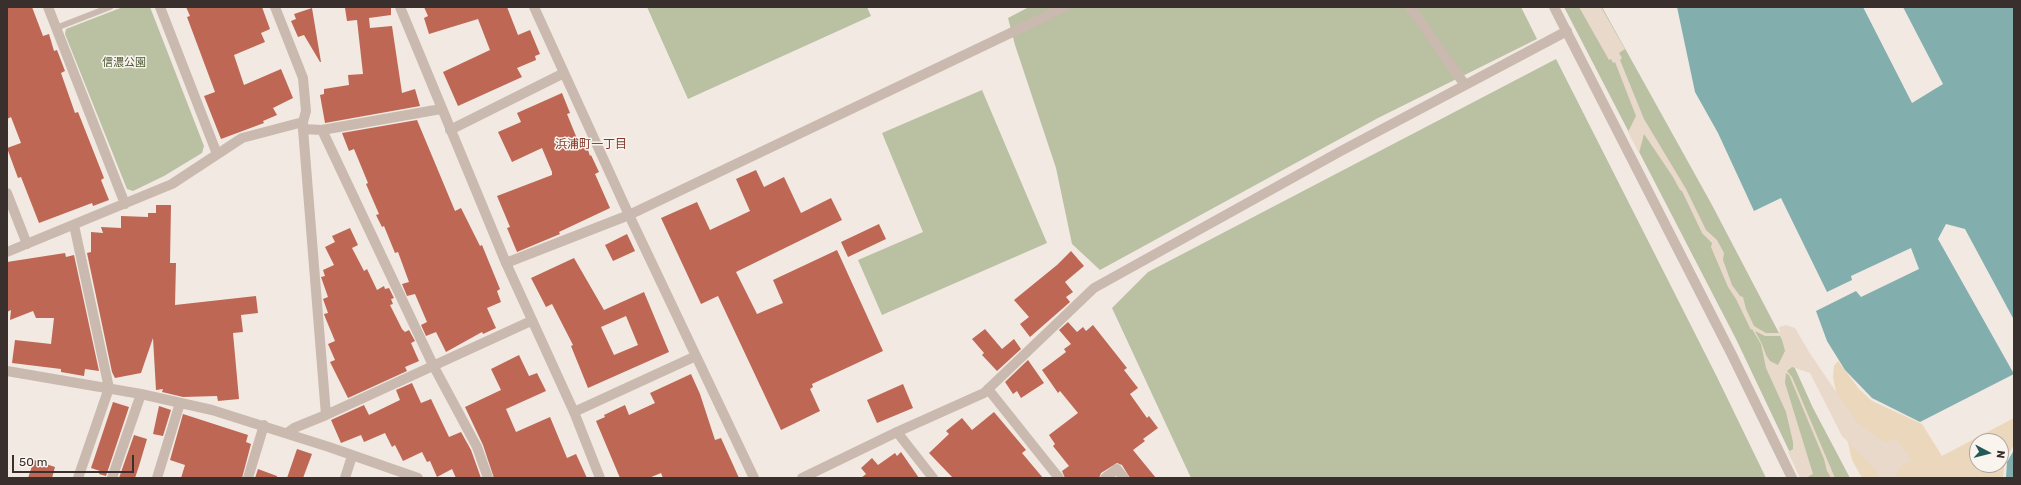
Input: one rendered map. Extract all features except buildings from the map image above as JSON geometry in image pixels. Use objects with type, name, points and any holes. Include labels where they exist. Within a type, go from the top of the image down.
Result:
[{"type":"street","points":[[48,7],[125,204]]},
{"type":"street","points":[[160,7],[217,154]]},
{"type":"street","points":[[275,7],[303,78],[306,111],[303,126],[326,415]]},
{"type":"street","points":[[400,7],[506,263],[531,321],[574,412],[600,478]]},
{"type":"street","points":[[534,7],[628,215],[754,478]]},
{"type":"street","points":[[506,263],[628,215],[1065,7]]},
{"type":"street","points":[[1410,7],[1465,85]]},
{"type":"street","points":[[1554,7],[1732,355],[1792,478]]},
{"type":"street","points":[[802,478],[897,432],[984,393],[1094,288],[1341,151],[1567,31]]},
{"type":"street","points":[[450,130],[564,72]]},
{"type":"street","points":[[7,252],[172,184],[242,138],[303,126],[322,130],[441,109]]},
{"type":"street","points":[[322,130],[433,365],[477,447],[488,478]]},
{"type":"street","points":[[7,193],[27,244]]},
{"type":"street","points":[[74,225],[109,388],[78,478]]},
{"type":"street","points":[[288,433],[294,428],[326,415],[531,321]]},
{"type":"street","points":[[574,412],[696,356]]},
{"type":"street","points":[[7,371],[109,388],[180,403],[264,425],[418,478]]},
{"type":"street","points":[[988,389],[1058,478]]},
{"type":"street","points":[[112,478],[141,394]]},
{"type":"street","points":[[157,478],[180,403]]},
{"type":"street","points":[[248,478],[264,425]]},
{"type":"street","points":[[897,432],[933,478]]},
{"type":"street","points":[[345,478],[352,456]]},
{"type":"street","points":[[1105,478],[1117,469],[1124,478]]},
{"type":"lane","points":[[56,28],[110,7]]},
{"type":"green space","name":"信濃公園","points":[[123,7],[150,7],[204,146],[202,153],[164,176],[133,191],[127,189],[65,34],[66,29]]},
{"type":"green space","points":[[647,7],[867,7],[871,16],[688,99]]},
{"type":"green space","points":[[1029,7],[1521,7],[1537,39],[1378,118],[1100,270],[1072,244],[1056,168],[1015,45],[1008,18]]},
{"type":"green space","points":[[1564,7],[1602,7],[1712,205],[1779,333],[1813,408],[1850,478],[1802,478],[1736,339]]},
{"type":"green space","points":[[1556,59],[1717,377],[1766,478],[1191,478],[1112,308],[1148,272]]},
{"type":"green space","points":[[982,90],[1047,243],[882,315],[858,260],[923,232],[882,133]]},
{"type":"sand","points":[[1838,361],[1859,389],[1872,401],[1922,424],[1942,456],[1969,442],[1969,473],[2004,473],[2003,478],[1862,478],[1852,460],[1833,378],[1834,366]]},
{"type":"sand","points":[[2014,418],[2014,445],[2009,453],[2009,433],[1986,433]]},
{"type":"shaded area","points":[[1579,7],[1601,7],[1625,49],[1619,53],[1622,58],[1620,60],[1644,119],[1686,189],[1706,230],[1717,240],[1724,253],[1723,260],[1732,285],[1740,296],[1743,297],[1746,309],[1754,326],[1766,333],[1780,333],[1779,327],[1786,325],[1795,328],[1809,352],[1856,421],[1880,439],[1887,442],[1897,439],[1913,461],[1902,465],[1895,478],[1880,478],[1876,470],[1842,436],[1810,373],[1792,367],[1787,371],[1792,377],[1835,478],[1831,478],[1827,471],[1824,459],[1789,375],[1786,373],[1785,383],[1813,474],[1806,478],[1800,478],[1788,452],[1793,449],[1793,442],[1786,412],[1766,368],[1761,344],[1752,329],[1751,330],[1736,299],[1728,287],[1711,247],[1712,243],[1702,233],[1682,191],[1644,134],[1639,153],[1628,132],[1636,116],[1615,62],[1613,63],[1611,59],[1609,60]],"holes":[[[1755,331],[1765,336],[1781,336],[1785,351],[1778,365],[1770,361]]]},
{"type":"water","points":[[1677,7],[2014,7],[2014,320],[1965,229],[1946,224],[1938,239],[2014,374],[1920,422],[1872,398],[1845,370],[1827,341],[1816,311],[1856,291],[1861,297],[1919,269],[1911,248],[1851,276],[1852,280],[1827,292],[1781,198],[1754,211],[1718,133],[1695,92]]},
{"type":"water","points":[[2014,450],[2014,478],[2006,478],[2006,473],[2009,473],[2009,459]]},
{"type":"pier","points":[[1863,7],[1903,7],[1943,84],[1912,103]]},
{"type":"district","name":"浜浦町一丁目","points":[[591,145]]}]
